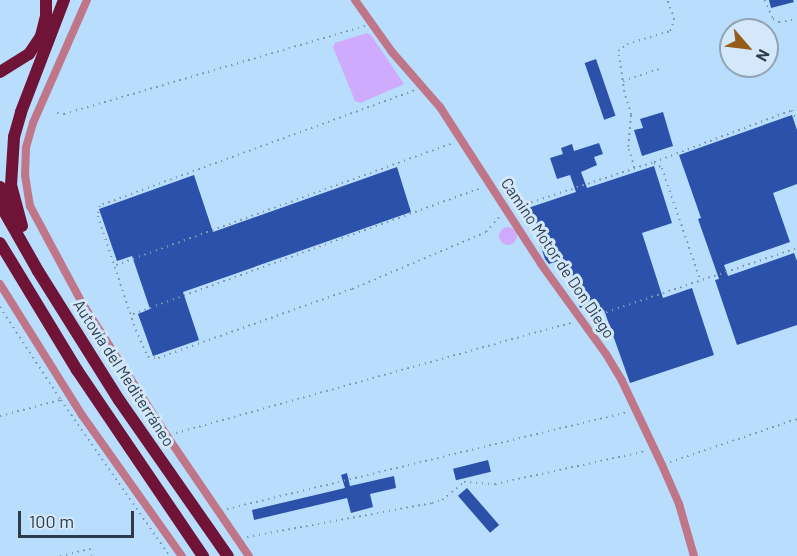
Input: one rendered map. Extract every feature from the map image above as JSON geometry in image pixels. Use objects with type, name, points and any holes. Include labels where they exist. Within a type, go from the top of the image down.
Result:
[{"type":"highway","points":[[0,72],[29,54],[41,36],[46,16],[46,0]]},
{"type":"highway","points":[[22,226],[11,184],[14,136],[64,0]]},
{"type":"highway","points":[[0,187],[163,462]]},
{"type":"highway","name":"Autovía del Mediterráneo","points":[[0,204],[119,400],[228,556]]},
{"type":"highway","points":[[0,243],[129,449],[203,556]]},
{"type":"highway","points":[[0,255],[20,277]]},
{"type":"street","points":[[87,0],[33,123],[26,148],[25,175],[30,206],[82,303],[219,515],[249,556]]},
{"type":"street","name":"Camino Motor de Don Diego","points":[[355,0],[392,52],[421,85],[462,140],[506,210],[606,354],[637,410],[679,504],[694,556]]},
{"type":"street","points":[[0,284],[82,415],[182,556]]},
{"type":"path","points":[[634,169],[628,147],[632,115],[622,82],[618,51],[627,44],[670,31],[674,20],[667,0]]},
{"type":"path","points":[[765,0],[773,19],[779,22],[797,19]]},
{"type":"path","points":[[57,112],[64,114],[371,24]]},
{"type":"path","points":[[622,82],[662,68]]},
{"type":"path","points":[[421,85],[406,96],[100,206],[97,212],[143,350],[152,360],[352,289],[445,250],[486,232],[506,210],[634,169],[792,110],[797,121]]},
{"type":"path","points":[[115,265],[462,140]]},
{"type":"path","points":[[654,162],[662,168],[701,282]]},
{"type":"path","points":[[131,314],[490,184]]},
{"type":"path","points":[[167,436],[581,320],[701,282],[797,248]]},
{"type":"path","points":[[0,416],[61,400]]},
{"type":"path","points":[[219,515],[229,508],[637,410]]},
{"type":"path","points":[[662,465],[797,419]]},
{"type":"path","points":[[239,542],[250,536],[432,503],[442,500],[464,482],[495,484],[654,449]]},
{"type":"path","points":[[60,556],[90,549],[92,556]]},
{"type":"shaded area","points":[[367,33],[371,35],[404,84],[360,103],[355,101],[333,47],[335,43]]},
{"type":"shaded area","points":[[508,227],[514,230],[517,236],[514,242],[508,245],[502,242],[499,236],[502,230]]},
{"type":"building","points":[[769,0],[793,0],[794,2],[771,8]]},
{"type":"building","points":[[596,59],[616,116],[604,120],[585,63]]},
{"type":"building","points":[[663,112],[673,146],[642,156],[634,130],[643,128],[640,119]]},
{"type":"building","points":[[792,115],[797,130],[797,184],[773,193],[790,242],[724,265],[728,276],[794,253],[797,261],[797,325],[737,345],[715,280],[719,279],[698,219],[701,218],[679,155]]},
{"type":"building","points":[[599,143],[603,154],[594,157],[597,165],[581,172],[587,188],[654,166],[672,223],[642,233],[663,298],[692,288],[714,355],[630,383],[604,310],[590,314],[586,306],[580,308],[564,259],[549,264],[545,259],[528,208],[576,192],[570,175],[557,179],[550,158],[563,154],[561,148],[572,144],[574,151]]},
{"type":"building","points":[[397,167],[411,212],[183,292],[199,340],[153,356],[138,314],[150,309],[132,256],[117,261],[99,209],[194,175],[213,232]]},
{"type":"building","points":[[488,460],[491,472],[456,480],[453,469]]},
{"type":"building","points":[[347,473],[350,486],[394,476],[396,488],[370,494],[373,507],[351,513],[347,498],[254,520],[252,510],[345,488],[341,475]]},
{"type":"building","points":[[467,488],[499,525],[490,533],[458,496]]}]
